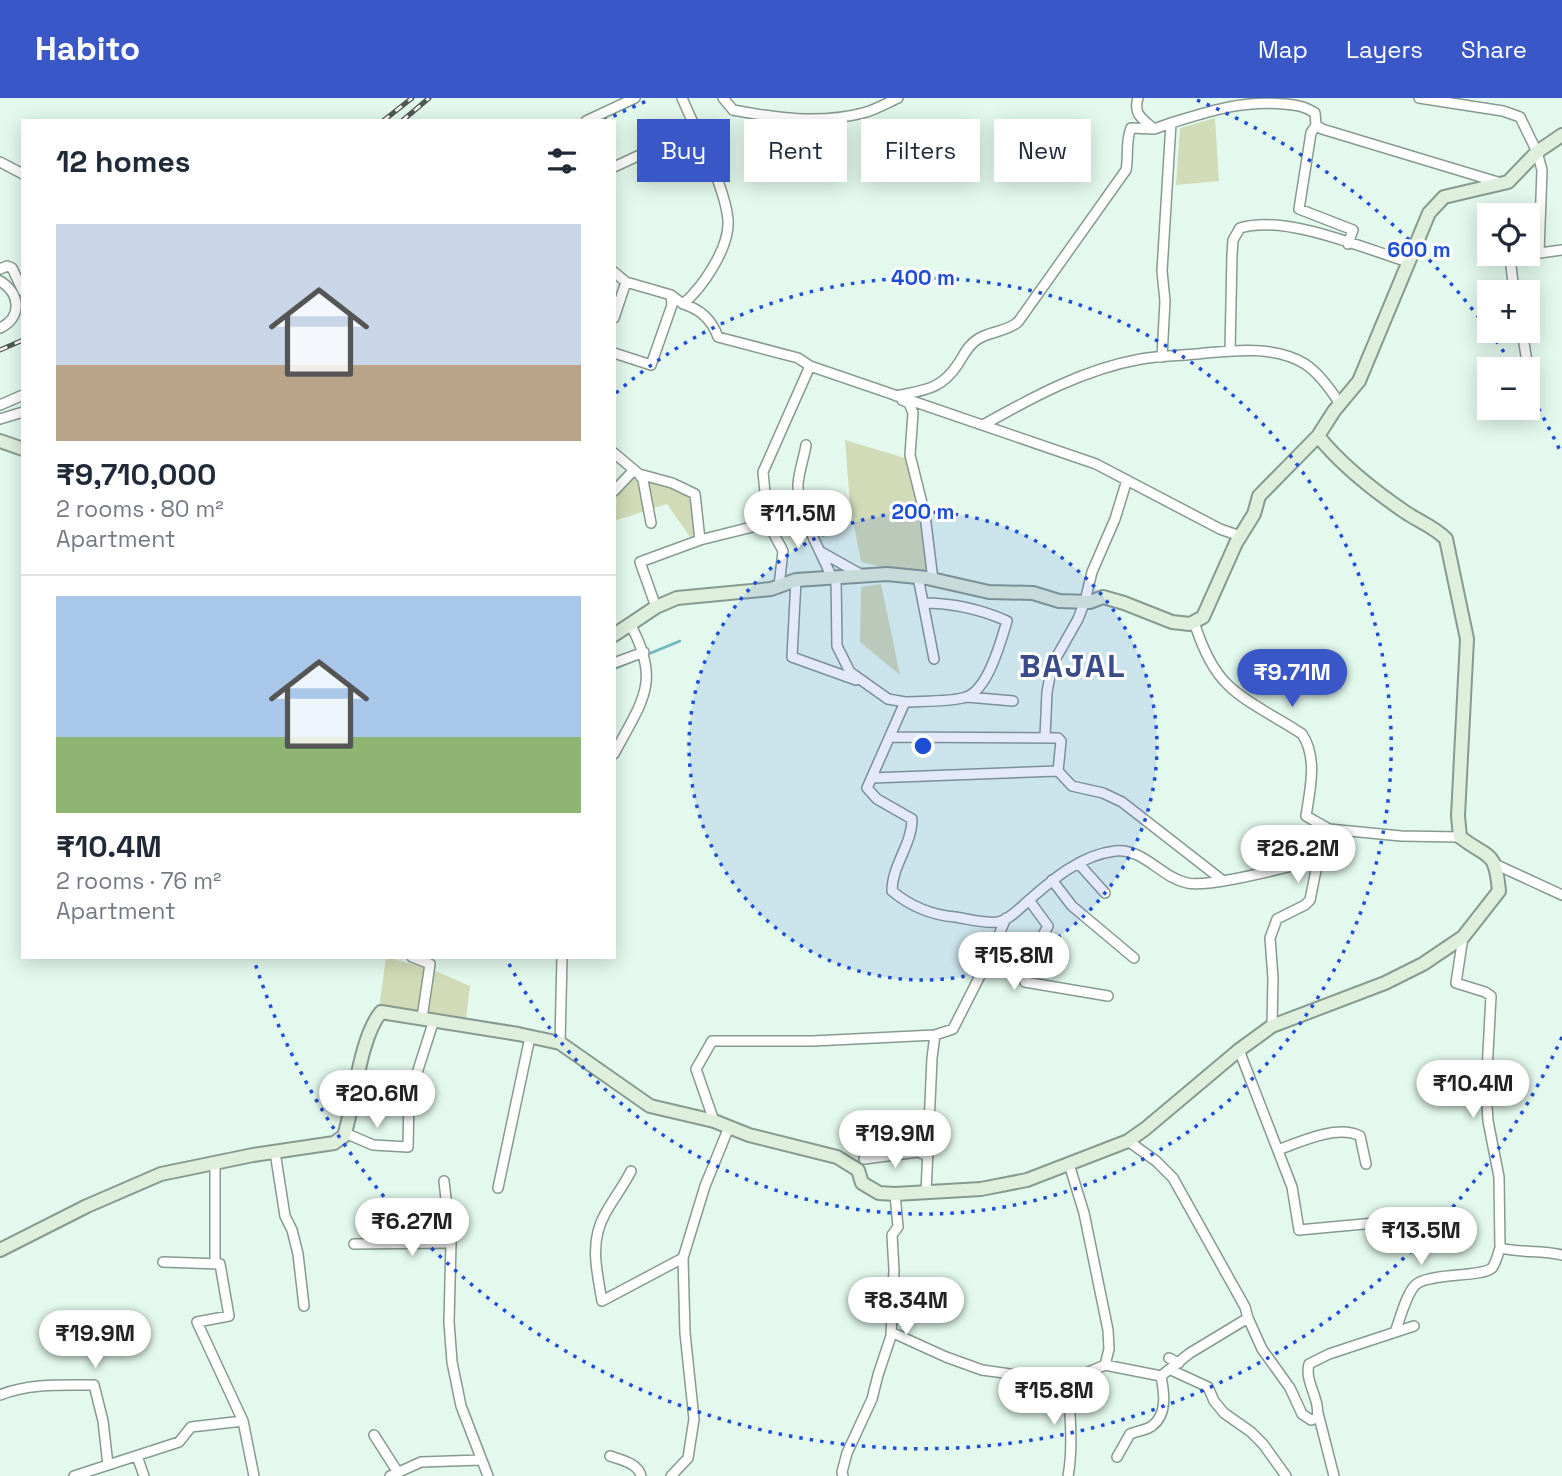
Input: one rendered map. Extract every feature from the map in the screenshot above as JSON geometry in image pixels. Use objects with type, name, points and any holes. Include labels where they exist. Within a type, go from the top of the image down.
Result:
[{"type":"street","points":[[590,119],[635,98]]},
{"type":"street","points":[[682,98],[691,119]]},
{"type":"street","points":[[723,98],[733,110],[763,116],[816,120],[864,113],[898,98]]},
{"type":"street","points":[[1138,98],[1135,108],[1137,114],[1154,129]]},
{"type":"street","points":[[1419,98],[1503,111],[1520,117],[1537,152],[1542,170],[1540,225]]},
{"type":"street","points":[[913,402],[943,383],[975,340],[986,334],[1011,328],[1018,322],[1126,170],[1127,141],[1131,128],[1154,129],[1226,106],[1272,103],[1298,105],[1310,110],[1315,113],[1316,125],[1311,133],[1299,209],[1353,230],[1348,244]]},
{"type":"street","points":[[1161,357],[1165,302],[1162,260],[1171,123]]},
{"type":"street","points":[[1316,125],[1452,170],[1503,183]]},
{"type":"street","points":[[616,634],[656,607],[677,598],[771,589],[796,580],[887,574],[918,577],[989,592],[1033,593],[1059,601],[1085,601],[1103,597],[1172,622],[1194,622],[1203,617],[1240,536],[1254,514],[1259,496],[1318,436],[1359,381],[1429,213],[1444,197],[1508,182],[1537,152],[1562,135]]},
{"type":"street","points":[[616,166],[637,156]]},
{"type":"street","points":[[0,162],[21,173]]},
{"type":"street","points":[[683,304],[695,294],[719,257],[728,222],[716,182]]},
{"type":"street","points":[[1230,351],[1233,240],[1240,229],[1254,224],[1281,225],[1408,262]]},
{"type":"street","points":[[1540,252],[1562,250]]},
{"type":"street","points":[[0,269],[7,266],[12,268],[21,287]]},
{"type":"street","points":[[616,274],[626,282],[671,295],[683,304],[696,308],[714,326],[718,337],[798,358],[810,366],[1096,464],[1220,529],[1240,536]]},
{"type":"street","points":[[0,281],[8,286],[17,301],[17,308],[14,317],[0,328]]},
{"type":"street","points":[[616,312],[626,282]]},
{"type":"street","points":[[616,354],[651,365],[672,305],[671,295]]},
{"type":"street","points":[[983,425],[1066,382],[1125,362],[1230,351],[1267,352],[1304,363],[1331,389],[1340,404]]},
{"type":"street","points":[[779,586],[783,551],[768,523],[763,472],[810,366]]},
{"type":"street","points":[[895,396],[930,389]]},
{"type":"street","points":[[0,405],[21,396]]},
{"type":"street","points":[[895,396],[909,403],[913,413],[910,455],[925,515],[933,580]]},
{"type":"street","points":[[0,419],[21,413]]},
{"type":"street","points":[[1318,436],[1332,454],[1354,474],[1401,510],[1440,532],[1446,539],[1467,639],[1458,816],[1460,837]]},
{"type":"street","points":[[0,441],[21,448]]},
{"type":"street","points":[[807,445],[798,483],[799,499],[805,519],[834,578],[837,646],[850,672],[888,699],[905,702],[967,697],[1013,701]]},
{"type":"street","points":[[616,455],[643,480],[651,523]]},
{"type":"street","points":[[637,472],[672,483],[695,494],[700,540]]},
{"type":"street","points":[[616,489],[637,472]]},
{"type":"street","points":[[1045,737],[1047,692],[1052,665],[1078,619],[1092,572],[1115,519],[1127,480]]},
{"type":"street","points":[[656,607],[640,562],[700,540],[768,523]]},
{"type":"street","points":[[821,552],[863,576]]},
{"type":"street","points":[[918,577],[934,659]]},
{"type":"street","points":[[796,580],[792,657],[867,684]]},
{"type":"street","points":[[923,603],[943,603],[985,611],[1007,621],[998,654],[978,688],[967,697]]},
{"type":"street","points":[[1194,622],[1212,664],[1229,687],[1302,734],[1309,744],[1312,774],[1306,816],[1329,829],[1401,836],[1460,837],[1488,854],[1497,864],[1562,895]]},
{"type":"street","points":[[616,750],[647,691],[645,655],[630,624]]},
{"type":"street","points":[[616,662],[645,655]]},
{"type":"street","points":[[905,702],[867,788],[877,799],[912,819],[912,830],[892,876],[892,891],[923,910],[946,916],[998,922],[1052,880],[1090,858],[1116,851],[1136,853],[1174,879],[1190,884],[1222,880],[1318,860],[1327,853],[1329,829]]},
{"type":"street","points":[[890,737],[1061,739],[1058,771],[1072,786],[1103,793],[1122,802],[1222,880]]},
{"type":"street","points":[[872,778],[1058,771]]},
{"type":"street","points":[[1272,1026],[1270,938],[1277,919],[1310,900],[1318,860]]},
{"type":"street","points":[[1079,864],[1105,893]]},
{"type":"street","points":[[0,1250],[87,1206],[161,1174],[334,1143],[345,1133],[363,1055],[375,1020],[381,1012],[560,1043],[650,1105],[714,1121],[749,1135],[837,1157],[858,1170],[862,1183],[873,1191],[895,1194],[926,1193],[981,1189],[1027,1180],[1128,1141],[1272,1026],[1385,983],[1423,964],[1463,937],[1499,891],[1497,864]]},
{"type":"street","points":[[1052,880],[1072,906],[1134,958]]},
{"type":"street","points":[[1029,900],[1048,926],[1026,966],[1025,982],[1108,996]]},
{"type":"street","points":[[714,1121],[695,1069],[712,1041],[813,1041],[935,1035],[953,1029],[1006,918]]},
{"type":"street","points":[[1395,1332],[1411,1291],[1418,1283],[1449,1275],[1487,1272],[1494,1266],[1500,1248],[1499,1177],[1486,1090],[1491,996],[1456,983],[1463,937]]},
{"type":"street","points":[[345,1133],[373,1145],[408,1147],[409,1098],[428,1019],[430,964],[417,959]]},
{"type":"street","points":[[560,1043],[562,959]]},
{"type":"street","points":[[926,1193],[935,1035]]},
{"type":"street","points":[[498,1188],[530,1037]]},
{"type":"street","points":[[1239,1050],[1292,1187],[1299,1230],[1407,1220]]},
{"type":"street","points":[[671,1476],[688,1458],[694,1419],[685,1333],[683,1258],[705,1186],[729,1127]]},
{"type":"street","points":[[1278,1150],[1314,1136],[1352,1133],[1360,1136],[1366,1164]]},
{"type":"street","points":[[1128,1141],[1156,1161],[1173,1178],[1245,1307],[1262,1349],[1290,1388],[1302,1414],[1311,1420],[1317,1418],[1318,1413]]},
{"type":"street","points":[[275,1152],[285,1216],[298,1254],[304,1306]]},
{"type":"street","points":[[864,1159],[918,1152],[928,1156]]},
{"type":"street","points":[[215,1163],[215,1264]]},
{"type":"street","points":[[1069,1164],[1084,1213],[1108,1330],[1109,1349],[1104,1365]]},
{"type":"street","points":[[631,1171],[603,1216],[597,1237],[594,1258],[602,1301],[683,1258]]},
{"type":"street","points":[[444,1181],[450,1235],[449,1322],[452,1362],[461,1406],[488,1476]]},
{"type":"street","points":[[843,1476],[847,1453],[873,1399],[891,1332],[894,1269],[892,1234],[898,1227],[895,1194]]},
{"type":"street","points":[[354,1244],[445,1243],[450,1235]]},
{"type":"street","points":[[1500,1248],[1514,1252],[1541,1251],[1562,1255]]},
{"type":"street","points":[[163,1262],[220,1264],[229,1315],[197,1322],[243,1421],[254,1476]]},
{"type":"street","points":[[891,1332],[982,1370],[1039,1378],[1065,1377],[1084,1374],[1104,1365],[1161,1376],[1190,1353],[1248,1318]]},
{"type":"street","points":[[1334,1476],[1307,1373],[1309,1364],[1313,1360],[1414,1325]]},
{"type":"street","points":[[1169,1358],[1175,1366],[1208,1387],[1214,1401],[1224,1413],[1263,1444],[1286,1476]]},
{"type":"street","points":[[1117,1457],[1130,1434],[1151,1427],[1157,1420],[1165,1399],[1161,1376]]},
{"type":"street","points":[[1065,1377],[1072,1446],[1068,1476]]},
{"type":"street","points":[[0,1395],[13,1390],[54,1385],[94,1385],[103,1421],[108,1465]]},
{"type":"street","points":[[74,1476],[179,1442],[191,1427],[243,1421]]},
{"type":"street","points":[[374,1435],[393,1474],[421,1462],[481,1460]]},
{"type":"street","points":[[137,1456],[144,1476]]},
{"type":"street","points":[[610,1456],[635,1466],[641,1476]]},
{"type":"green space","points":[[1215,118],[1219,181],[1176,185],[1180,128]]},
{"type":"green space","points":[[845,440],[908,459],[930,572],[861,562],[850,505]]},
{"type":"green space","points":[[640,478],[690,493],[699,539],[693,541],[667,504],[616,520],[616,494],[632,479]]},
{"type":"green space","points":[[881,584],[900,675],[860,642],[861,587]]},
{"type":"green space","points":[[386,959],[433,970],[470,986],[466,1019],[379,1009]]},
{"type":"waterway","points":[[646,655],[680,641]]},
{"type":"waterway","points":[[616,668],[640,658]]},
{"type":"railway","points":[[386,119],[412,98]]},
{"type":"railway","points":[[404,119],[429,98]]},
{"type":"railway","points":[[0,350],[21,341]]},
{"type":"district","name":"BAJAL","points":[[1073,666]]}]
